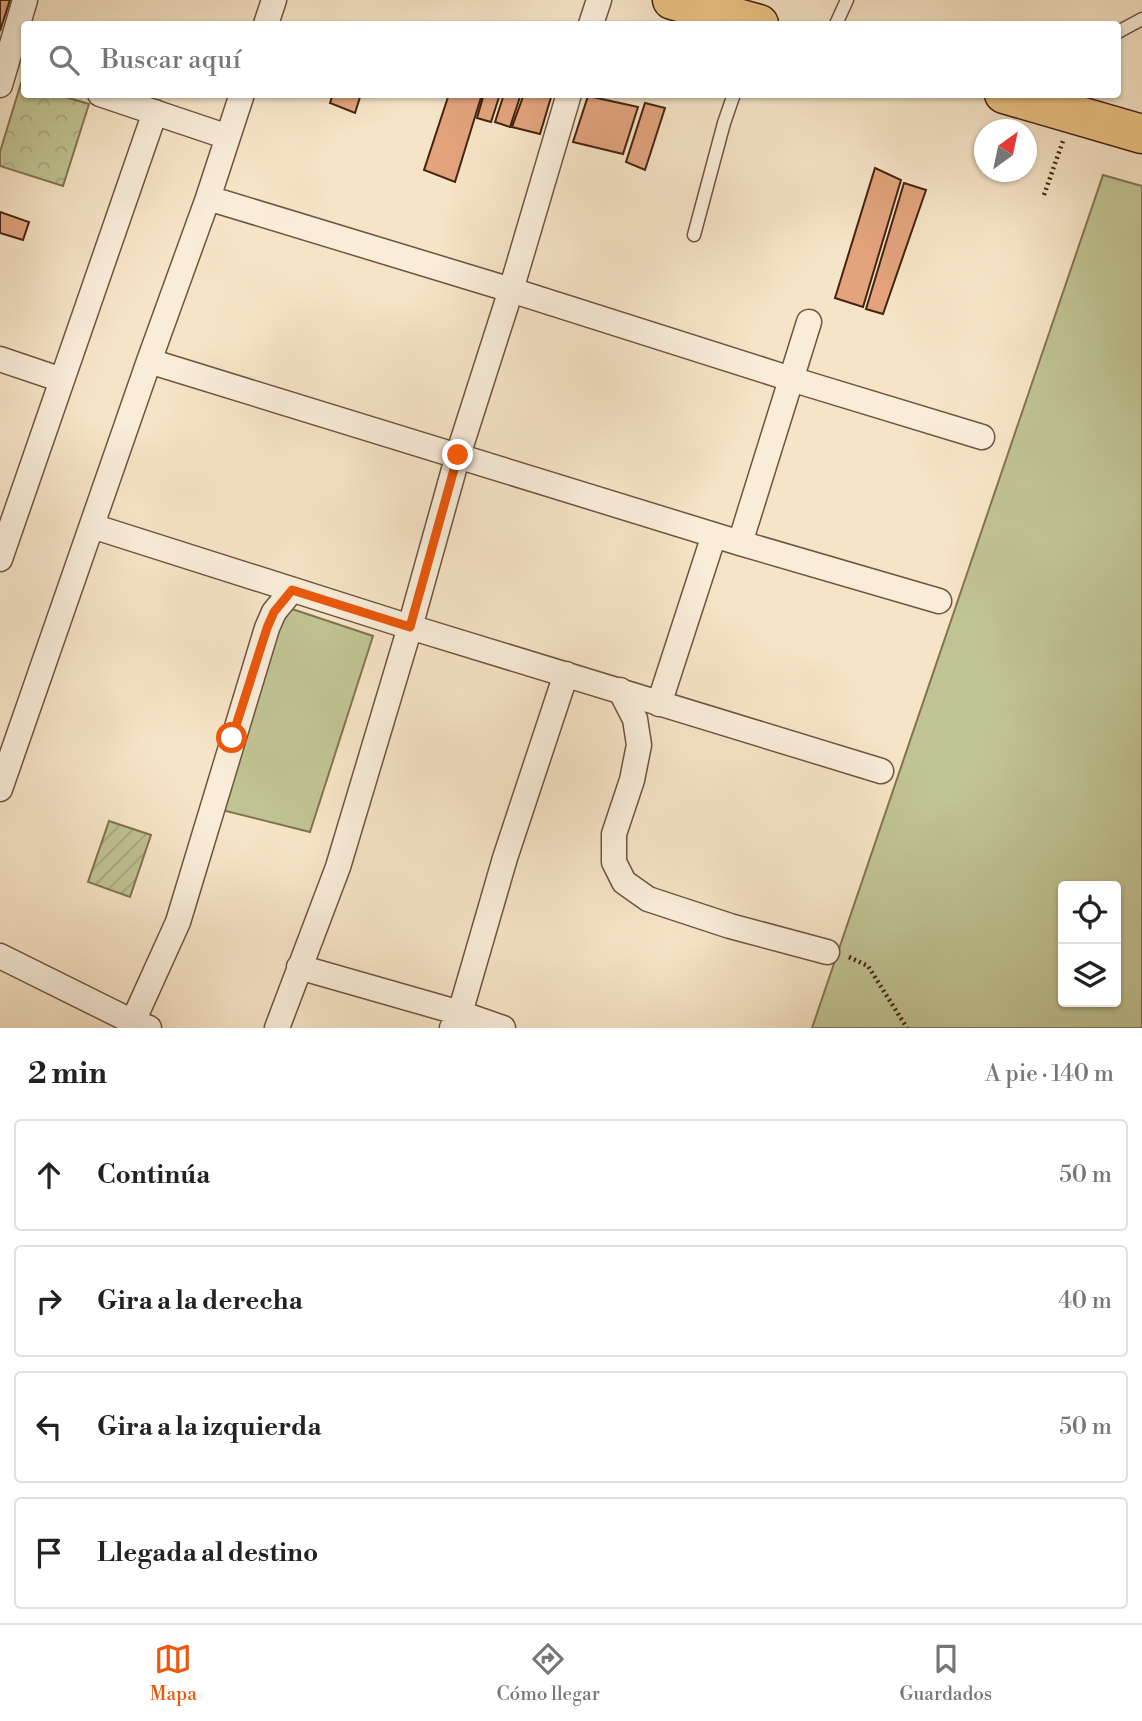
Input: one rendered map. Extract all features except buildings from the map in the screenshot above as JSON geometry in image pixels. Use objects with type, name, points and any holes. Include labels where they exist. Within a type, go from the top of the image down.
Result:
[{"type":"highway","points":[[672,0],[748,21]]},
{"type":"highway","points":[[1018,98],[1142,134]]},
{"type":"street","points":[[8,70],[25,0]]},
{"type":"street","points":[[267,21],[274,0]]},
{"type":"street","points":[[592,21],[599,0]]},
{"type":"street","points":[[112,98],[228,138]]},
{"type":"street","points":[[0,789],[241,98]]},
{"type":"street","points":[[277,1028],[338,867],[458,455],[568,98]]},
{"type":"street","points":[[0,559],[155,112]]},
{"type":"street","points":[[208,198],[511,289],[982,437]]},
{"type":"street","points":[[740,543],[809,322]]},
{"type":"street","points":[[0,359],[62,380]]},
{"type":"street","points":[[149,361],[740,543],[939,601]]},
{"type":"street","points":[[92,526],[410,627],[881,771]]},
{"type":"street","points":[[659,704],[714,535]]},
{"type":"street","points":[[0,956],[137,1026],[178,922],[267,628],[274,612],[292,590]]},
{"type":"street","points":[[456,1021],[505,858],[566,674]]},
{"type":"street","points":[[620,690],[635,719],[639,745],[632,780],[614,834],[614,862],[624,882],[648,899],[730,926],[827,952]]},
{"type":"street","points":[[299,967],[456,1021],[503,1028]]},
{"type":"lane","points":[[837,21],[847,0]]},
{"type":"lane","points":[[1121,30],[1142,19]]},
{"type":"lane","points":[[694,235],[733,98]]},
{"type":"path","points":[[1044,195],[1072,114]]},
{"type":"path","points":[[827,952],[868,966],[907,1028]]},
{"type":"green space","points":[[21,83],[21,98],[69,98],[89,104],[63,186],[0,166],[0,152]]},
{"type":"green space","points":[[1103,175],[1142,186],[1142,1028],[812,1028]]},
{"type":"green space","points":[[283,606],[373,636],[310,832],[218,809]]},
{"type":"green space","points":[[109,821],[151,835],[130,897],[88,882]]},
{"type":"route","points":[[232,738],[267,628],[274,612],[292,590],[410,627],[458,455]]}]
